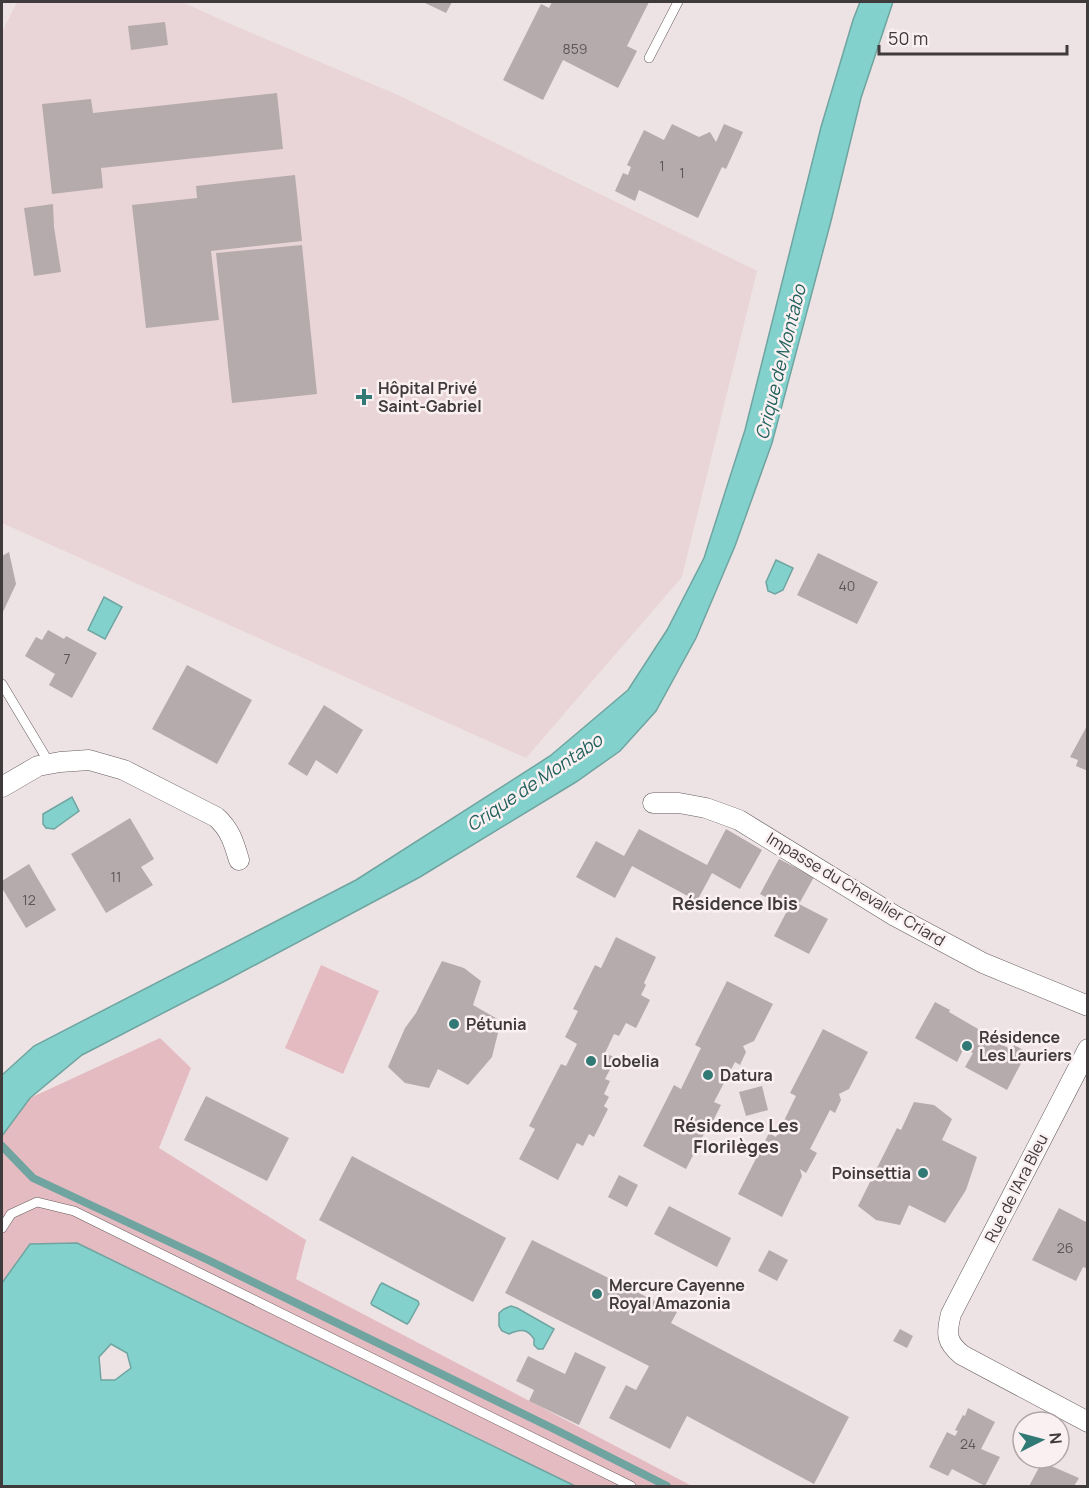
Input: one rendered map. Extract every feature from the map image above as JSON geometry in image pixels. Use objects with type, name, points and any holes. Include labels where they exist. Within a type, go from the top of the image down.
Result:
[{"type":"street","points":[[2,787],[38,766],[60,762],[89,760],[124,770],[216,817],[231,834],[239,860]]},
{"type":"street","name":"Impasse du Chevalier Criard","points":[[653,803],[680,803],[706,808],[739,820],[895,916],[983,963],[1088,1006]]},
{"type":"street","name":"Rue de l'Ara Bleu","points":[[1088,1049],[951,1314],[948,1328],[949,1341],[953,1348],[962,1355],[1088,1422]]},
{"type":"lane","points":[[649,58],[678,2]]},
{"type":"lane","points":[[2,684],[50,764]]},
{"type":"lane","points":[[2,1228],[11,1214],[36,1202],[74,1211],[631,1486]]},
{"type":"shaded area","name":"Hôpital Privé Saint-Gabriel","points":[[17,2],[182,2],[398,95],[757,271],[682,577],[526,758],[2,523],[2,32]]},
{"type":"shaded area","points":[[321,965],[379,991],[343,1074],[285,1048]]},
{"type":"shaded area","points":[[160,1038],[191,1068],[159,1148],[306,1240],[296,1279],[692,1486],[575,1486],[77,1243],[30,1244],[2,1283],[2,1136],[30,1098]]},
{"type":"water","name":"Crique de Montabo","points":[[860,2],[893,2],[861,98],[772,443],[735,546],[696,638],[656,711],[620,751],[576,782],[420,877],[82,1055],[30,1098],[2,1136],[2,1075],[34,1046],[356,880],[550,756],[628,690],[667,630],[704,558],[745,430],[821,127]]},
{"type":"water","points":[[776,560],[793,568],[783,590],[775,594],[768,591],[766,582]]},
{"type":"water","points":[[104,597],[122,607],[105,639],[88,630]]},
{"type":"water","points":[[72,797],[79,811],[54,829],[46,828],[43,824],[43,814]]},
{"type":"water","points":[[77,1243],[575,1486],[2,1486],[2,1283],[30,1244]],"holes":[[[111,1344],[127,1353],[131,1368],[115,1380],[101,1380],[99,1357]]]},
{"type":"water","points":[[382,1283],[418,1301],[419,1304],[407,1324],[372,1305]]},
{"type":"water","points":[[511,1306],[554,1329],[543,1349],[538,1349],[534,1345],[534,1339],[526,1331],[519,1330],[509,1334],[502,1331],[499,1326],[499,1313]]},
{"type":"building","points":[[423,2],[452,2],[446,13]]},
{"type":"building","points":[[552,2],[649,2],[627,46],[637,51],[618,88],[563,60],[543,100],[503,80],[541,4],[549,8]]},
{"type":"building","points":[[165,22],[168,45],[131,50],[128,26]]},
{"type":"building","points":[[277,93],[283,149],[101,168],[103,188],[52,194],[42,104],[91,99],[93,113]]},
{"type":"building","points":[[672,124],[699,137],[710,132],[716,142],[724,124],[743,132],[726,169],[722,167],[698,218],[639,190],[635,201],[615,191],[623,173],[628,175],[631,167],[627,165],[644,130],[664,140]]},
{"type":"building","points":[[295,175],[302,241],[211,251],[219,320],[146,328],[132,205],[197,198],[196,186]]},
{"type":"building","points":[[53,204],[61,272],[34,276],[24,208]]},
{"type":"building","points":[[302,245],[317,394],[232,403],[216,253]]},
{"type":"building","points":[[9,552],[16,584],[2,614],[2,556]]},
{"type":"building","points":[[818,553],[878,582],[857,624],[797,595]]},
{"type":"building","points":[[48,630],[64,639],[66,636],[97,653],[72,698],[49,685],[55,674],[25,656],[36,637],[42,640]]},
{"type":"building","points":[[187,665],[252,700],[217,764],[152,729]]},
{"type":"building","points":[[324,705],[363,730],[337,774],[316,760],[307,776],[288,764]]},
{"type":"building","points":[[1088,724],[1088,771],[1076,766],[1078,760],[1070,757]]},
{"type":"building","points":[[130,818],[154,859],[141,867],[153,885],[106,913],[71,854]]},
{"type":"building","points":[[639,829],[707,865],[726,829],[762,850],[740,889],[712,873],[697,901],[632,866],[615,898],[576,877],[596,841],[624,856]]},
{"type":"building","points":[[779,859],[814,877],[799,904],[828,919],[809,954],[774,936],[788,909],[760,894]]},
{"type":"building","points":[[29,864],[56,910],[26,928],[2,888],[2,881]]},
{"type":"building","name":"Lobelia","points":[[616,937],[656,957],[641,995],[650,1000],[636,1028],[626,1023],[619,1036],[614,1034],[605,1053],[616,1058],[605,1079],[610,1081],[604,1094],[609,1097],[604,1106],[608,1109],[594,1137],[589,1134],[583,1146],[577,1143],[558,1180],[519,1159],[535,1129],[529,1126],[561,1064],[566,1066],[577,1044],[565,1037],[578,1011],[573,1009],[595,965],[601,968]]},
{"type":"building","name":"Pétunia","points":[[442,961],[464,968],[481,981],[473,1005],[501,1021],[492,1057],[468,1085],[438,1069],[429,1088],[405,1083],[388,1067],[405,1028],[416,1013]]},
{"type":"building","name":"Datura","points":[[727,981],[773,1004],[754,1041],[743,1046],[746,1052],[740,1065],[735,1062],[714,1102],[721,1105],[711,1125],[705,1121],[707,1128],[686,1169],[643,1146],[674,1085],[681,1089],[701,1048],[695,1045]]},
{"type":"building","name":"Résidence Les Lauriers","points":[[935,1002],[985,1033],[984,1035],[1012,1050],[1014,1045],[1027,1052],[1007,1090],[965,1067],[973,1053],[964,1048],[957,1062],[915,1038]]},
{"type":"building","points":[[823,1029],[868,1052],[849,1089],[839,1094],[841,1100],[835,1113],[830,1110],[810,1149],[817,1153],[806,1173],[800,1169],[802,1176],[782,1217],[738,1194],[769,1133],[776,1137],[796,1096],[790,1093]]},
{"type":"building","points":[[762,1086],[768,1110],[746,1116],[739,1092]]},
{"type":"building","points":[[206,1096],[289,1138],[267,1181],[184,1140]]},
{"type":"building","name":"Poinsettia","points":[[914,1102],[934,1105],[952,1119],[942,1140],[977,1157],[966,1190],[945,1223],[909,1205],[900,1225],[876,1220],[858,1206],[897,1128],[901,1130]]},
{"type":"building","points":[[352,1156],[506,1238],[473,1302],[319,1220]]},
{"type":"building","points":[[619,1175],[638,1185],[627,1207],[608,1197]]},
{"type":"building","points":[[669,1206],[731,1238],[717,1267],[654,1234]]},
{"type":"building","points":[[1059,1208],[1088,1223],[1088,1269],[1083,1267],[1076,1281],[1032,1260]]},
{"type":"building","points":[[532,1240],[677,1312],[671,1323],[849,1417],[814,1484],[687,1416],[670,1449],[609,1418],[626,1385],[636,1390],[649,1366],[505,1293]]},
{"type":"building","points":[[769,1250],[788,1260],[777,1281],[758,1271]]},
{"type":"building","points":[[900,1329],[913,1336],[907,1348],[893,1341]]},
{"type":"building","points":[[575,1352],[606,1367],[579,1425],[529,1401],[534,1390],[516,1381],[528,1356],[565,1374]]},
{"type":"building","points":[[968,1408],[995,1422],[981,1449],[1000,1457],[985,1486],[952,1469],[948,1476],[929,1467],[947,1432],[955,1436],[958,1431],[955,1430]]},
{"type":"building","points":[[1038,1470],[1060,1470],[1079,1478],[1074,1486],[1029,1486]]},
{"type":"waterway","points":[[2,1146],[33,1178],[208,1260],[667,1486]]},
{"type":"place","name":"Hôpital Privé Saint-Gabriel","points":[[364,397]]},
{"type":"place","name":"Pétunia","points":[[454,1024]]},
{"type":"place","name":"Résidence Les Lauriers","points":[[967,1046]]},
{"type":"place","name":"Lobelia","points":[[591,1061]]},
{"type":"place","name":"Datura","points":[[708,1075]]},
{"type":"place","name":"Poinsettia","points":[[923,1173]]},
{"type":"place","name":"Mercure Cayenne Royal Amazonia","points":[[597,1294]]},
{"type":"district","name":"Résidence Ibis","points":[[735,903]]},
{"type":"district","name":"Résidence Les Florilèges","points":[[736,1135]]}]
